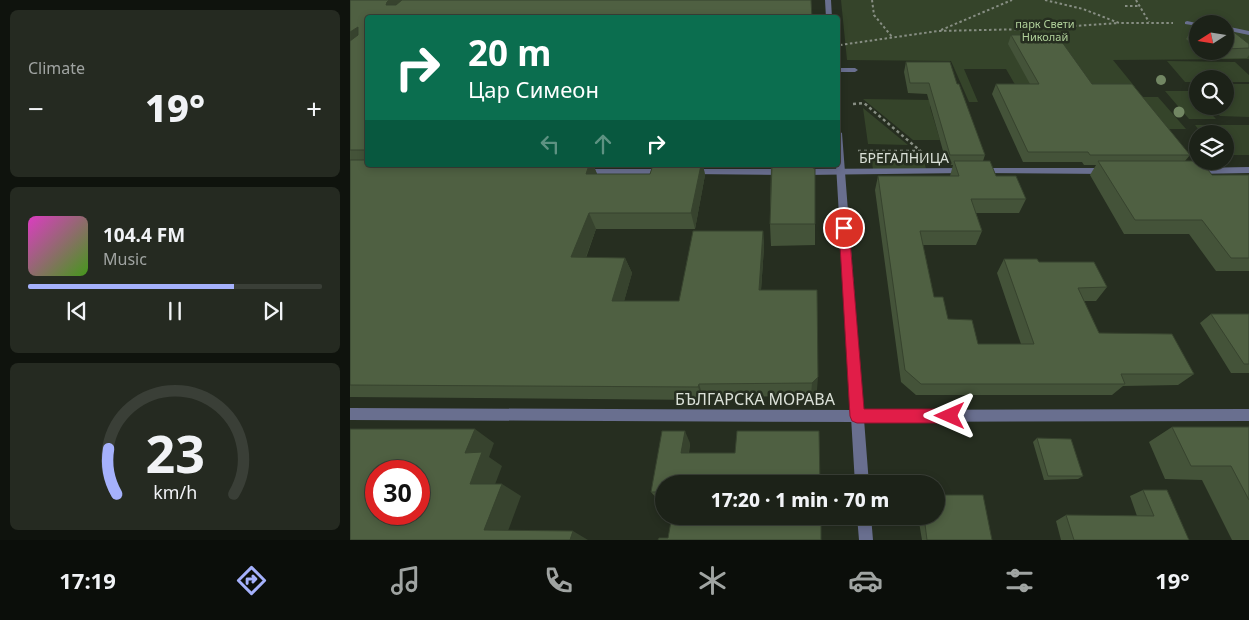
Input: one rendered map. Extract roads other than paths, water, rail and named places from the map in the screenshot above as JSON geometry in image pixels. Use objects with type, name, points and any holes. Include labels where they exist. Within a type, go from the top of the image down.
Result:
[{"type":"street","points":[[828,0],[829,15]]},
{"type":"street","points":[[1234,30],[1249,33]]},
{"type":"street","points":[[840,70],[855,70]]},
{"type":"street","points":[[840,167],[861,475]]},
{"type":"street","points":[[1234,170],[1249,170]]},
{"type":"street","name":"БРЕГАЛНИЦА","points":[[683,172],[1111,171]]},
{"type":"street","points":[[576,172],[674,172]]},
{"type":"street","name":"БЪЛГАРСКА МОРАВА","points":[[350,414],[1249,415]]},
{"type":"street","points":[[865,525],[866,540]]},
{"type":"park label","name":"парк Свети Николай","points":[[1045,30]]}]
